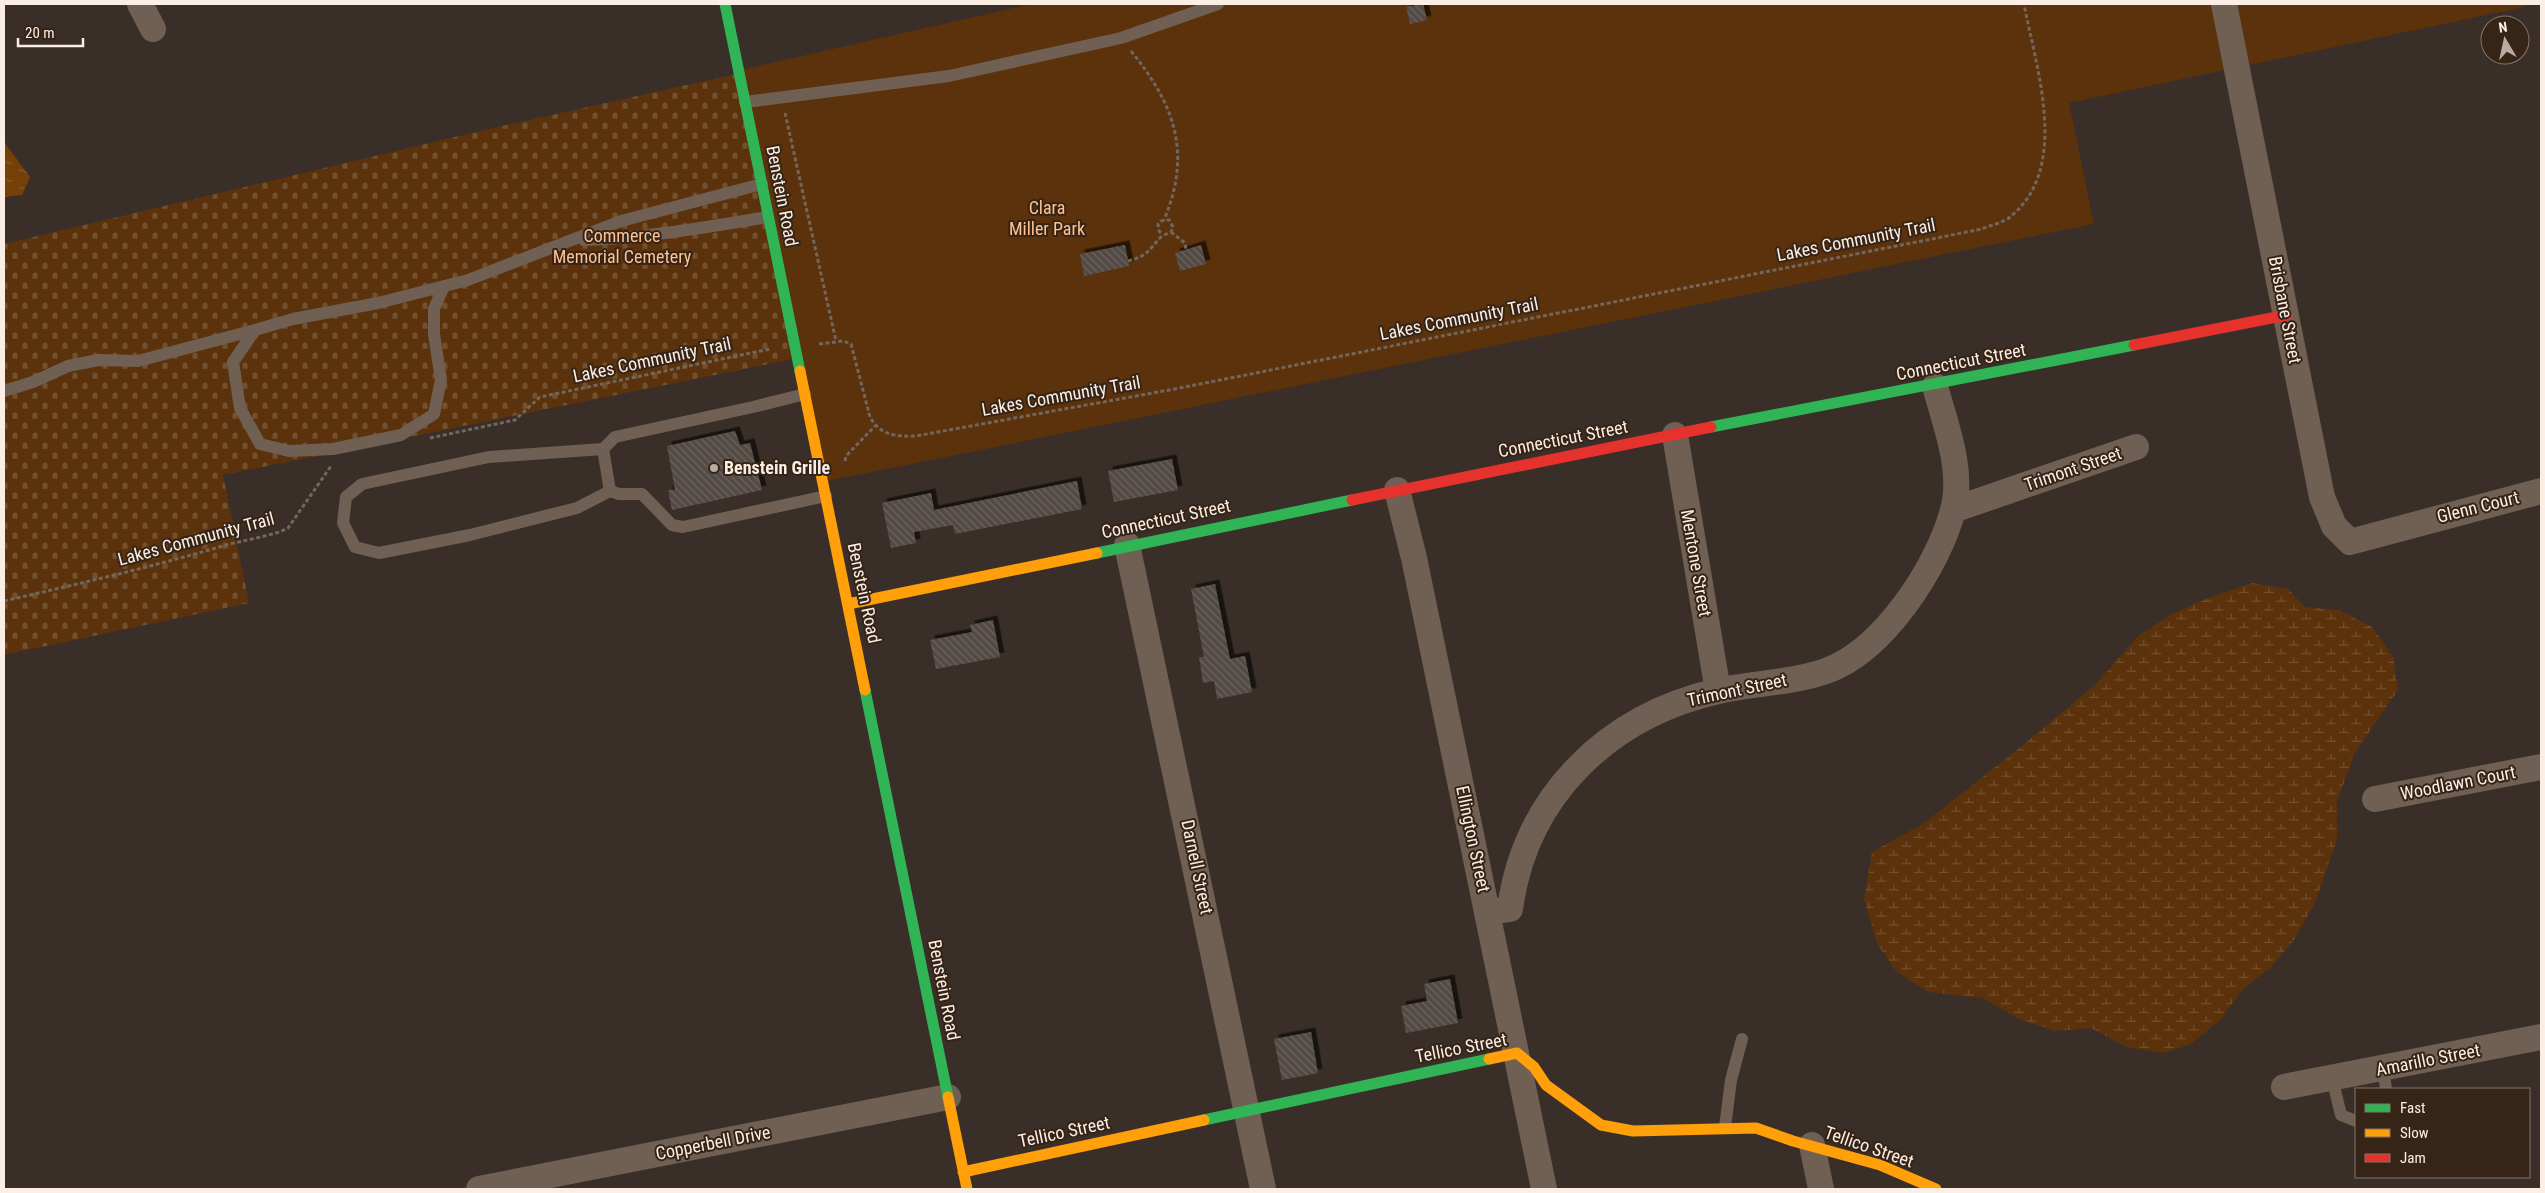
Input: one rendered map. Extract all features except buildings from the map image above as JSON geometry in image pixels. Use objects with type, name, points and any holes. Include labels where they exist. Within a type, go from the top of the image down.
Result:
[{"type":"street","points":[[140,4],[153,29]]},
{"type":"street","name":"Benstein Road","points":[[724,4],[967,1189]]},
{"type":"street","name":"Brisbane Street","points":[[2224,4],[2322,497],[2334,526],[2350,542],[2415,524]]},
{"type":"street","name":"Connecticut Street","points":[[848,604],[1397,490],[1935,386],[2286,315]]},
{"type":"street","name":"Trimont Street","points":[[1488,912],[1510,909],[1513,886],[1537,821],[1571,772],[1609,738],[1669,705],[1718,691],[1826,671],[1860,652],[1892,620],[1927,574],[1947,533],[1958,494],[1954,463],[1935,386]]},
{"type":"street","name":"Mentone Street","points":[[1675,435],[1718,691]]},
{"type":"street","name":"Trimont Street","points":[[1953,510],[2136,447]]},
{"type":"street","name":"Ellington Street","points":[[1397,490],[1414,558],[1544,1189]]},
{"type":"street","name":"Glenn Court","points":[[2415,524],[2541,491]]},
{"type":"street","name":"Darnell Street","points":[[1127,545],[1263,1189]]},
{"type":"street","name":"Woodlawn Court","points":[[2375,799],[2541,767]]},
{"type":"street","name":"Amarillo Street","points":[[2284,1087],[2332,1078],[2384,1079],[2541,1037]]},
{"type":"street","name":"Tellico Street","points":[[964,1172],[1516,1053],[1534,1067],[1546,1085],[1601,1125],[1633,1131],[1725,1127],[1756,1128],[1880,1165],[1936,1189]]},
{"type":"street","name":"Copperbell Drive","points":[[479,1189],[948,1097]]},
{"type":"street","points":[[1812,1145],[1821,1189]]},
{"type":"lane","points":[[745,102],[949,76],[1122,38],[1218,4]]},
{"type":"lane","points":[[4,391],[33,382],[68,366],[98,360],[138,361],[293,319],[378,303],[468,280],[621,222],[762,184]]},
{"type":"lane","points":[[577,240],[612,239],[676,232],[768,217]]},
{"type":"lane","points":[[255,330],[233,362],[240,408],[260,444],[289,451],[333,449],[401,435],[434,414],[441,380],[434,334],[434,308],[444,286]]},
{"type":"lane","points":[[805,394],[754,408],[615,437],[603,449],[489,457],[362,484],[346,497],[343,522],[355,547],[379,553],[470,535],[578,508],[610,491],[619,494],[642,494],[672,525],[683,527],[826,496]]},
{"type":"lane","points":[[603,449],[610,491]]},
{"type":"lane","points":[[1725,1127],[1731,1080],[1742,1039]]},
{"type":"lane","points":[[2332,1078],[2341,1115],[2355,1121]]},
{"type":"path","name":"Lakes Community Trail","points":[[875,426],[884,432],[899,437],[916,436],[1180,388],[1982,229],[2009,218],[2021,205],[2039,173],[2043,158],[2046,122],[2024,4]]},
{"type":"path","points":[[1122,38],[1144,66],[1167,102],[1179,152],[1175,194],[1164,220],[1158,226],[1162,234]]},
{"type":"path","points":[[776,98],[785,114],[836,341],[847,341],[851,344],[870,417],[875,426],[846,456],[843,468]]},
{"type":"path","points":[[1164,220],[1171,222],[1173,227],[1171,232]]},
{"type":"path","points":[[1128,261],[1141,257],[1151,250],[1162,234],[1171,232],[1185,242],[1186,250]]},
{"type":"path","name":"Lakes Community Trail","points":[[429,438],[515,420],[540,397],[779,348],[836,341]]},
{"type":"path","name":"Lakes Community Trail","points":[[4,601],[148,568],[261,535],[282,532],[288,528],[323,474],[335,462]]},
{"type":"green space","name":"Clara Miller Park","points":[[1031,4],[2523,4],[2524,7],[2069,103],[2094,224],[828,481],[740,70]]},
{"type":"green space","name":"Commerce Memorial Cemetery","points":[[736,74],[793,359],[223,475],[249,603],[4,655],[4,244],[480,131]]},
{"type":"green space","points":[[2252,583],[2288,589],[2305,607],[2339,610],[2372,627],[2393,656],[2398,690],[2354,754],[2337,802],[2337,840],[2315,903],[2294,940],[2271,967],[2241,991],[2221,1019],[2191,1044],[2164,1053],[2127,1047],[2091,1028],[2055,1031],[2019,1019],[1983,998],[1928,992],[1896,971],[1877,944],[1864,899],[1872,852],[1923,824],[2022,746],[2096,684],[2138,636],[2172,614],[2208,598]]},
{"type":"water","points":[[4,142],[30,177],[22,195],[4,197]]},
{"type":"traffic: fast","points":[[725,4],[800,371]]},
{"type":"traffic: fast","points":[[1711,427],[2134,345]]},
{"type":"traffic: fast","points":[[1097,553],[1352,500]]},
{"type":"traffic: fast","points":[[865,690],[948,1097]]},
{"type":"traffic: fast","points":[[1204,1120],[1489,1059]]},
{"type":"traffic: slow","points":[[800,371],[865,690]]},
{"type":"traffic: slow","points":[[848,604],[1097,553]]},
{"type":"traffic: slow","points":[[1489,1059],[1517,1053],[1534,1067],[1546,1085],[1601,1125],[1633,1131],[1756,1128],[1793,1141],[1880,1165],[1936,1189]]},
{"type":"traffic: slow","points":[[948,1097],[967,1189]]},
{"type":"traffic: slow","points":[[963,1172],[1204,1120]]},
{"type":"traffic: jam","points":[[2134,345],[2287,315]]},
{"type":"traffic: jam","points":[[1352,500],[1711,427]]},
{"type":"place","name":"Benstein Grille","points":[[714,468]]}]
